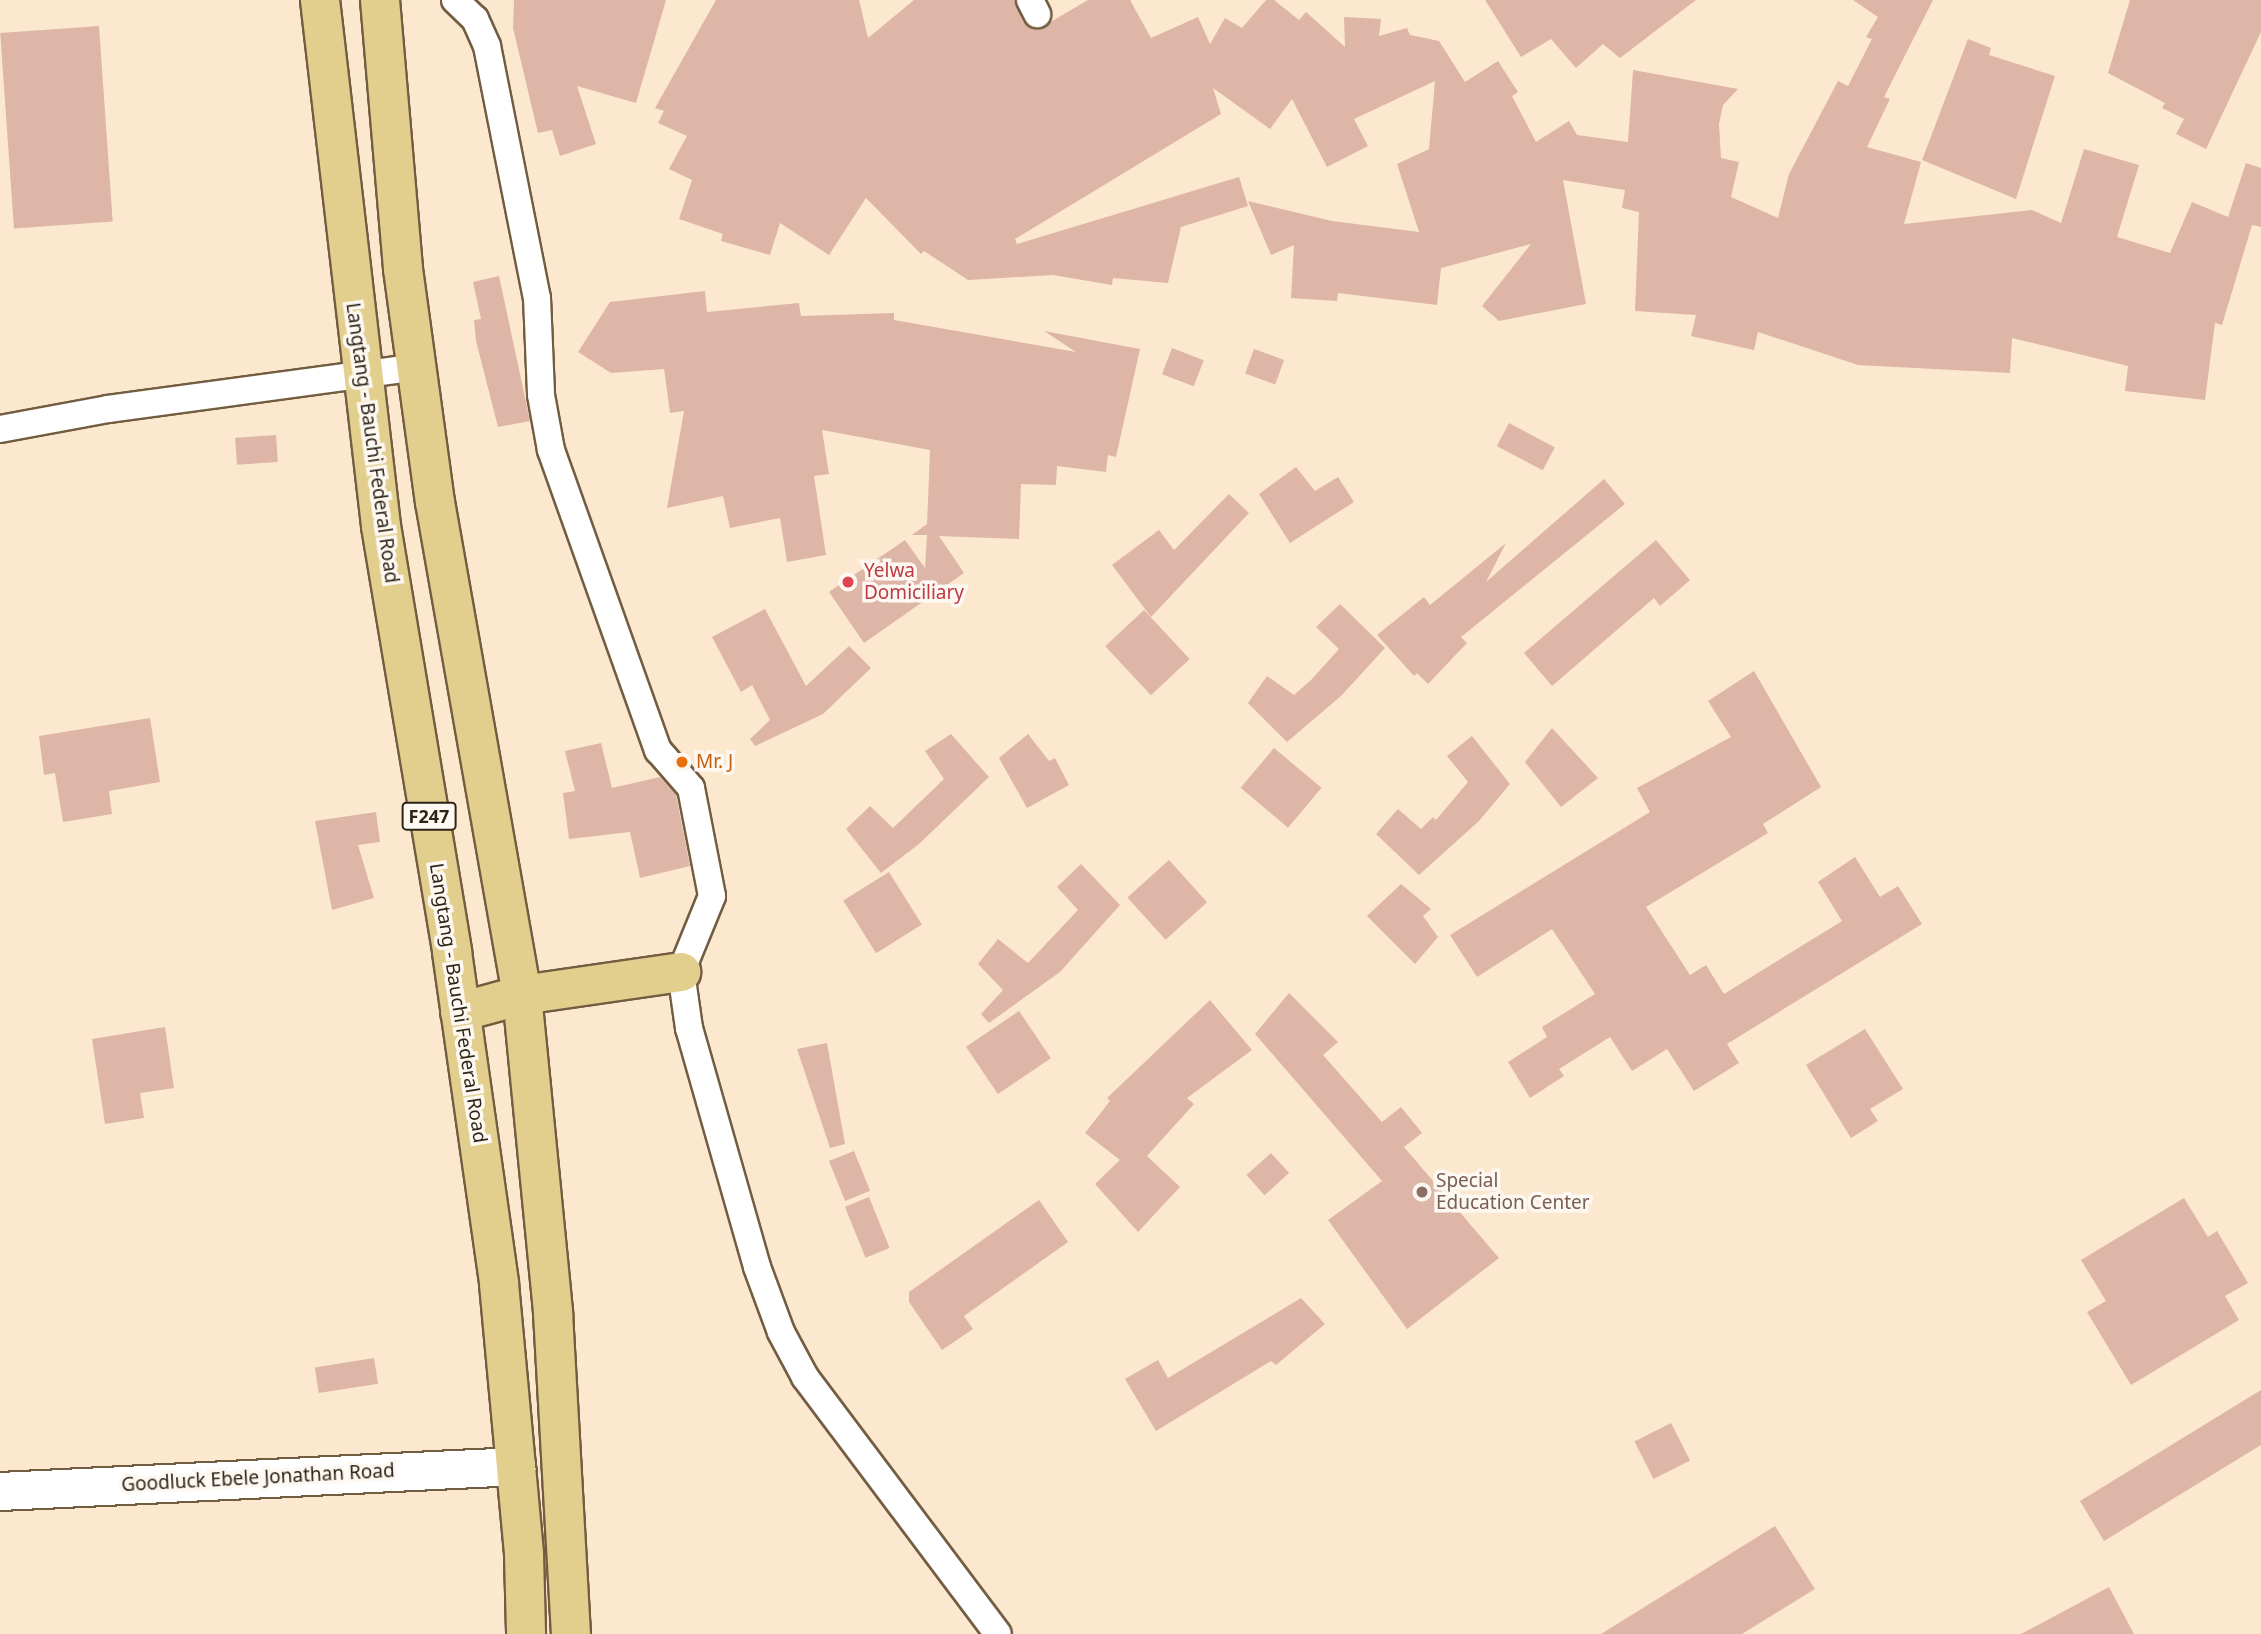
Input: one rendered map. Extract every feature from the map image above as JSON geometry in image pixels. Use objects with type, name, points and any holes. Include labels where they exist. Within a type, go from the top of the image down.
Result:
[{"type":"main road","name":"Langtang - Bauchi Federal Road","points":[[320,0],[361,378],[460,1012],[499,1284],[516,1466],[526,1634]]},
{"type":"main road","points":[[380,0],[403,269],[435,502],[522,995],[553,1312],[571,1634]]},
{"type":"main road","points":[[460,1012],[522,995],[681,972]]},
{"type":"main road","name":"Goodluck Ebele Jonathan Road","points":[[0,1491],[516,1466]]},
{"type":"street","points":[[455,0],[475,19],[487,46],[537,298],[541,395],[551,450],[658,750],[691,788],[712,896],[681,972],[689,1028],[725,1160],[781,1332],[805,1377],[998,1634]]},
{"type":"street","points":[[0,429],[108,409],[361,378],[417,367]]},
{"type":"building","points":[[514,0],[666,0],[636,103],[577,86],[596,144],[560,156],[552,130],[538,133],[513,28]]},
{"type":"building","points":[[716,0],[859,0],[868,38],[914,0],[1014,0],[1023,22],[1037,30],[1088,0],[1130,0],[1151,38],[1198,17],[1210,44],[1225,18],[1242,28],[1266,0],[1274,0],[1299,20],[1306,12],[1345,47],[1344,17],[1381,19],[1379,36],[1407,28],[1410,35],[1439,41],[1465,82],[1498,61],[1518,92],[1512,96],[1536,142],[1569,121],[1577,135],[1628,142],[1633,70],[1738,89],[1723,105],[1719,124],[1721,158],[1739,162],[1731,197],[1778,218],[1789,174],[1838,81],[1848,86],[1872,39],[1866,37],[1878,17],[1853,0],[1933,0],[1884,97],[1890,99],[1867,147],[1921,162],[1904,224],[2032,210],[2061,223],[2084,149],[2139,165],[2117,237],[2170,253],[2192,202],[2228,217],[2246,163],[2261,168],[2261,227],[2252,225],[2222,325],[2215,323],[2205,400],[2125,391],[2128,366],[2012,338],[2010,373],[1858,365],[1758,332],[1754,350],[1691,336],[1696,315],[1635,311],[1639,212],[1622,208],[1625,190],[1563,180],[1586,304],[1499,321],[1482,306],[1531,244],[1441,268],[1437,305],[1338,293],[1337,301],[1291,298],[1294,245],[1271,255],[1248,201],[1332,221],[1419,232],[1397,164],[1429,149],[1435,81],[1354,119],[1368,146],[1327,167],[1292,99],[1270,129],[1213,88],[1221,114],[1015,239],[1017,244],[1239,177],[1248,206],[1181,227],[1168,283],[1113,278],[1112,285],[1053,275],[968,280],[924,251],[921,254],[866,198],[829,255],[780,223],[770,255],[721,241],[723,234],[679,219],[692,180],[669,169],[687,136],[658,123],[664,111],[655,108]]},
{"type":"building","points":[[1485,0],[1696,0],[1620,58],[1603,44],[1576,68],[1551,39],[1521,57]]},
{"type":"building","points":[[2130,0],[2261,0],[2261,32],[2206,149],[2176,134],[2184,119],[2162,108],[2165,103],[2108,73]]},
{"type":"building","points":[[99,26],[113,222],[14,228],[0,33]]},
{"type":"building","points":[[1968,39],[1991,48],[1989,55],[2055,76],[2016,199],[1922,160]]},
{"type":"building","points":[[499,276],[530,421],[498,427],[476,341],[474,320],[481,319],[473,282]]},
{"type":"building","points":[[705,291],[707,312],[799,303],[801,316],[894,313],[894,320],[1076,352],[1044,331],[1140,349],[1116,457],[1108,455],[1106,472],[1057,466],[1056,485],[1021,484],[1019,539],[939,536],[964,573],[864,643],[829,592],[905,540],[925,568],[927,535],[912,535],[927,524],[930,450],[822,430],[829,474],[814,476],[826,555],[787,562],[780,518],[730,528],[723,496],[667,508],[684,411],[670,413],[664,369],[611,373],[578,352],[610,302]]},
{"type":"building","points":[[1172,348],[1204,360],[1194,386],[1162,374]]},
{"type":"building","points":[[1254,349],[1284,360],[1275,384],[1245,373]]},
{"type":"building","points":[[1509,423],[1555,447],[1543,470],[1497,446]]},
{"type":"building","points":[[276,435],[278,462],[237,465],[235,438]]},
{"type":"building","points":[[1296,467],[1315,491],[1338,477],[1354,502],[1290,543],[1259,494]]},
{"type":"building","points":[[1604,479],[1625,504],[1461,637],[1467,643],[1428,684],[1417,673],[1414,676],[1377,635],[1424,597],[1430,605],[1506,543],[1486,582]]},
{"type":"building","points":[[1229,494],[1249,513],[1151,617],[1112,565],[1159,530],[1174,550]]},
{"type":"building","points":[[1656,540],[1690,580],[1660,606],[1654,598],[1552,686],[1524,653]]},
{"type":"building","points":[[1340,604],[1385,648],[1341,696],[1287,742],[1248,703],[1267,676],[1294,695],[1311,680],[1339,649],[1316,627]]},
{"type":"building","points":[[765,609],[806,686],[849,646],[871,668],[823,714],[755,746],[750,739],[770,720],[752,685],[741,692],[712,637]]},
{"type":"building","points":[[1144,610],[1190,659],[1151,695],[1105,646]]},
{"type":"building","points":[[1754,671],[1821,787],[1763,824],[1768,833],[1646,907],[1690,975],[1706,965],[1724,994],[1842,921],[1818,882],[1855,857],[1880,897],[1898,886],[1922,924],[1727,1044],[1739,1063],[1694,1091],[1667,1049],[1632,1071],[1610,1037],[1559,1069],[1564,1076],[1530,1098],[1508,1062],[1547,1037],[1542,1027],[1595,994],[1552,929],[1477,977],[1450,935],[1650,812],[1637,788],[1731,737],[1708,701]]},
{"type":"building","points":[[150,718],[160,782],[109,791],[112,814],[63,822],[55,773],[44,775],[39,736]]},
{"type":"building","points":[[1552,728],[1598,778],[1561,807],[1525,762]]},
{"type":"building","points":[[951,734],[989,777],[919,844],[881,873],[846,829],[870,806],[893,828],[944,779],[925,751]]},
{"type":"building","points":[[1028,734],[1049,761],[1055,758],[1069,785],[1027,808],[999,758]]},
{"type":"building","points":[[1472,736],[1510,784],[1479,821],[1419,875],[1376,834],[1398,809],[1421,829],[1433,817],[1436,820],[1468,782],[1447,756]]},
{"type":"building","points":[[601,743],[612,788],[660,777],[676,795],[690,866],[640,878],[630,832],[569,839],[563,793],[575,791],[565,751]]},
{"type":"building","points":[[1274,748],[1321,788],[1288,828],[1241,788]]},
{"type":"building","points":[[376,812],[380,842],[358,845],[374,898],[332,910],[315,821]]},
{"type":"building","points":[[1169,860],[1207,902],[1166,940],[1127,897]]},
{"type":"building","points":[[1081,864],[1120,905],[1060,972],[989,1023],[981,1014],[1003,990],[978,964],[998,939],[1028,963],[1078,910],[1057,887]]},
{"type":"building","points":[[889,872],[922,925],[876,953],[843,901]]},
{"type":"building","points":[[1401,884],[1431,909],[1423,916],[1438,937],[1415,964],[1367,916]]},
{"type":"building","points":[[1289,993],[1338,1042],[1323,1055],[1382,1122],[1401,1107],[1422,1133],[1404,1147],[1499,1258],[1407,1329],[1328,1220],[1382,1181],[1255,1034]]},
{"type":"building","points":[[1210,1000],[1252,1050],[1187,1098],[1194,1104],[1147,1156],[1180,1187],[1138,1232],[1095,1184],[1120,1160],[1085,1133],[1110,1101],[1107,1098]]},
{"type":"building","points":[[1019,1011],[1051,1058],[998,1094],[966,1047]]},
{"type":"building","points":[[165,1027],[174,1088],[140,1093],[144,1118],[105,1124],[92,1039]]},
{"type":"building","points":[[1865,1029],[1903,1089],[1870,1109],[1878,1121],[1851,1138],[1806,1065]]},
{"type":"building","points":[[827,1043],[845,1144],[830,1148],[797,1049]]},
{"type":"building","points":[[854,1151],[870,1191],[845,1201],[829,1161]]},
{"type":"building","points":[[1271,1153],[1289,1173],[1265,1195],[1246,1175]]},
{"type":"building","points":[[869,1197],[890,1248],[865,1258],[845,1207]]},
{"type":"building","points":[[2184,1198],[2208,1237],[2217,1231],[2248,1283],[2225,1296],[2239,1320],[2131,1385],[2087,1312],[2106,1301],[2081,1260]]},
{"type":"building","points":[[1039,1200],[1068,1242],[964,1316],[973,1329],[942,1350],[909,1302],[909,1292]]},
{"type":"building","points":[[1301,1298],[1325,1324],[1276,1365],[1271,1361],[1156,1431],[1125,1379],[1158,1360],[1168,1378]]},
{"type":"building","points":[[374,1358],[378,1384],[319,1393],[315,1367]]},
{"type":"building","points":[[2261,1390],[2261,1445],[2104,1541],[2080,1501]]},
{"type":"building","points":[[1671,1423],[1690,1460],[1654,1479],[1634,1442]]},
{"type":"building","points":[[1775,1526],[1815,1589],[1742,1634],[1601,1634]]},
{"type":"building","points":[[2109,1587],[2134,1634],[2021,1634]]},
{"type":"place","name":"Yelwa Domiciliary","points":[[848,582]]},
{"type":"place","name":"Mr. J","points":[[682,762]]},
{"type":"place","name":"Special Education Center","points":[[1422,1192]]}]
